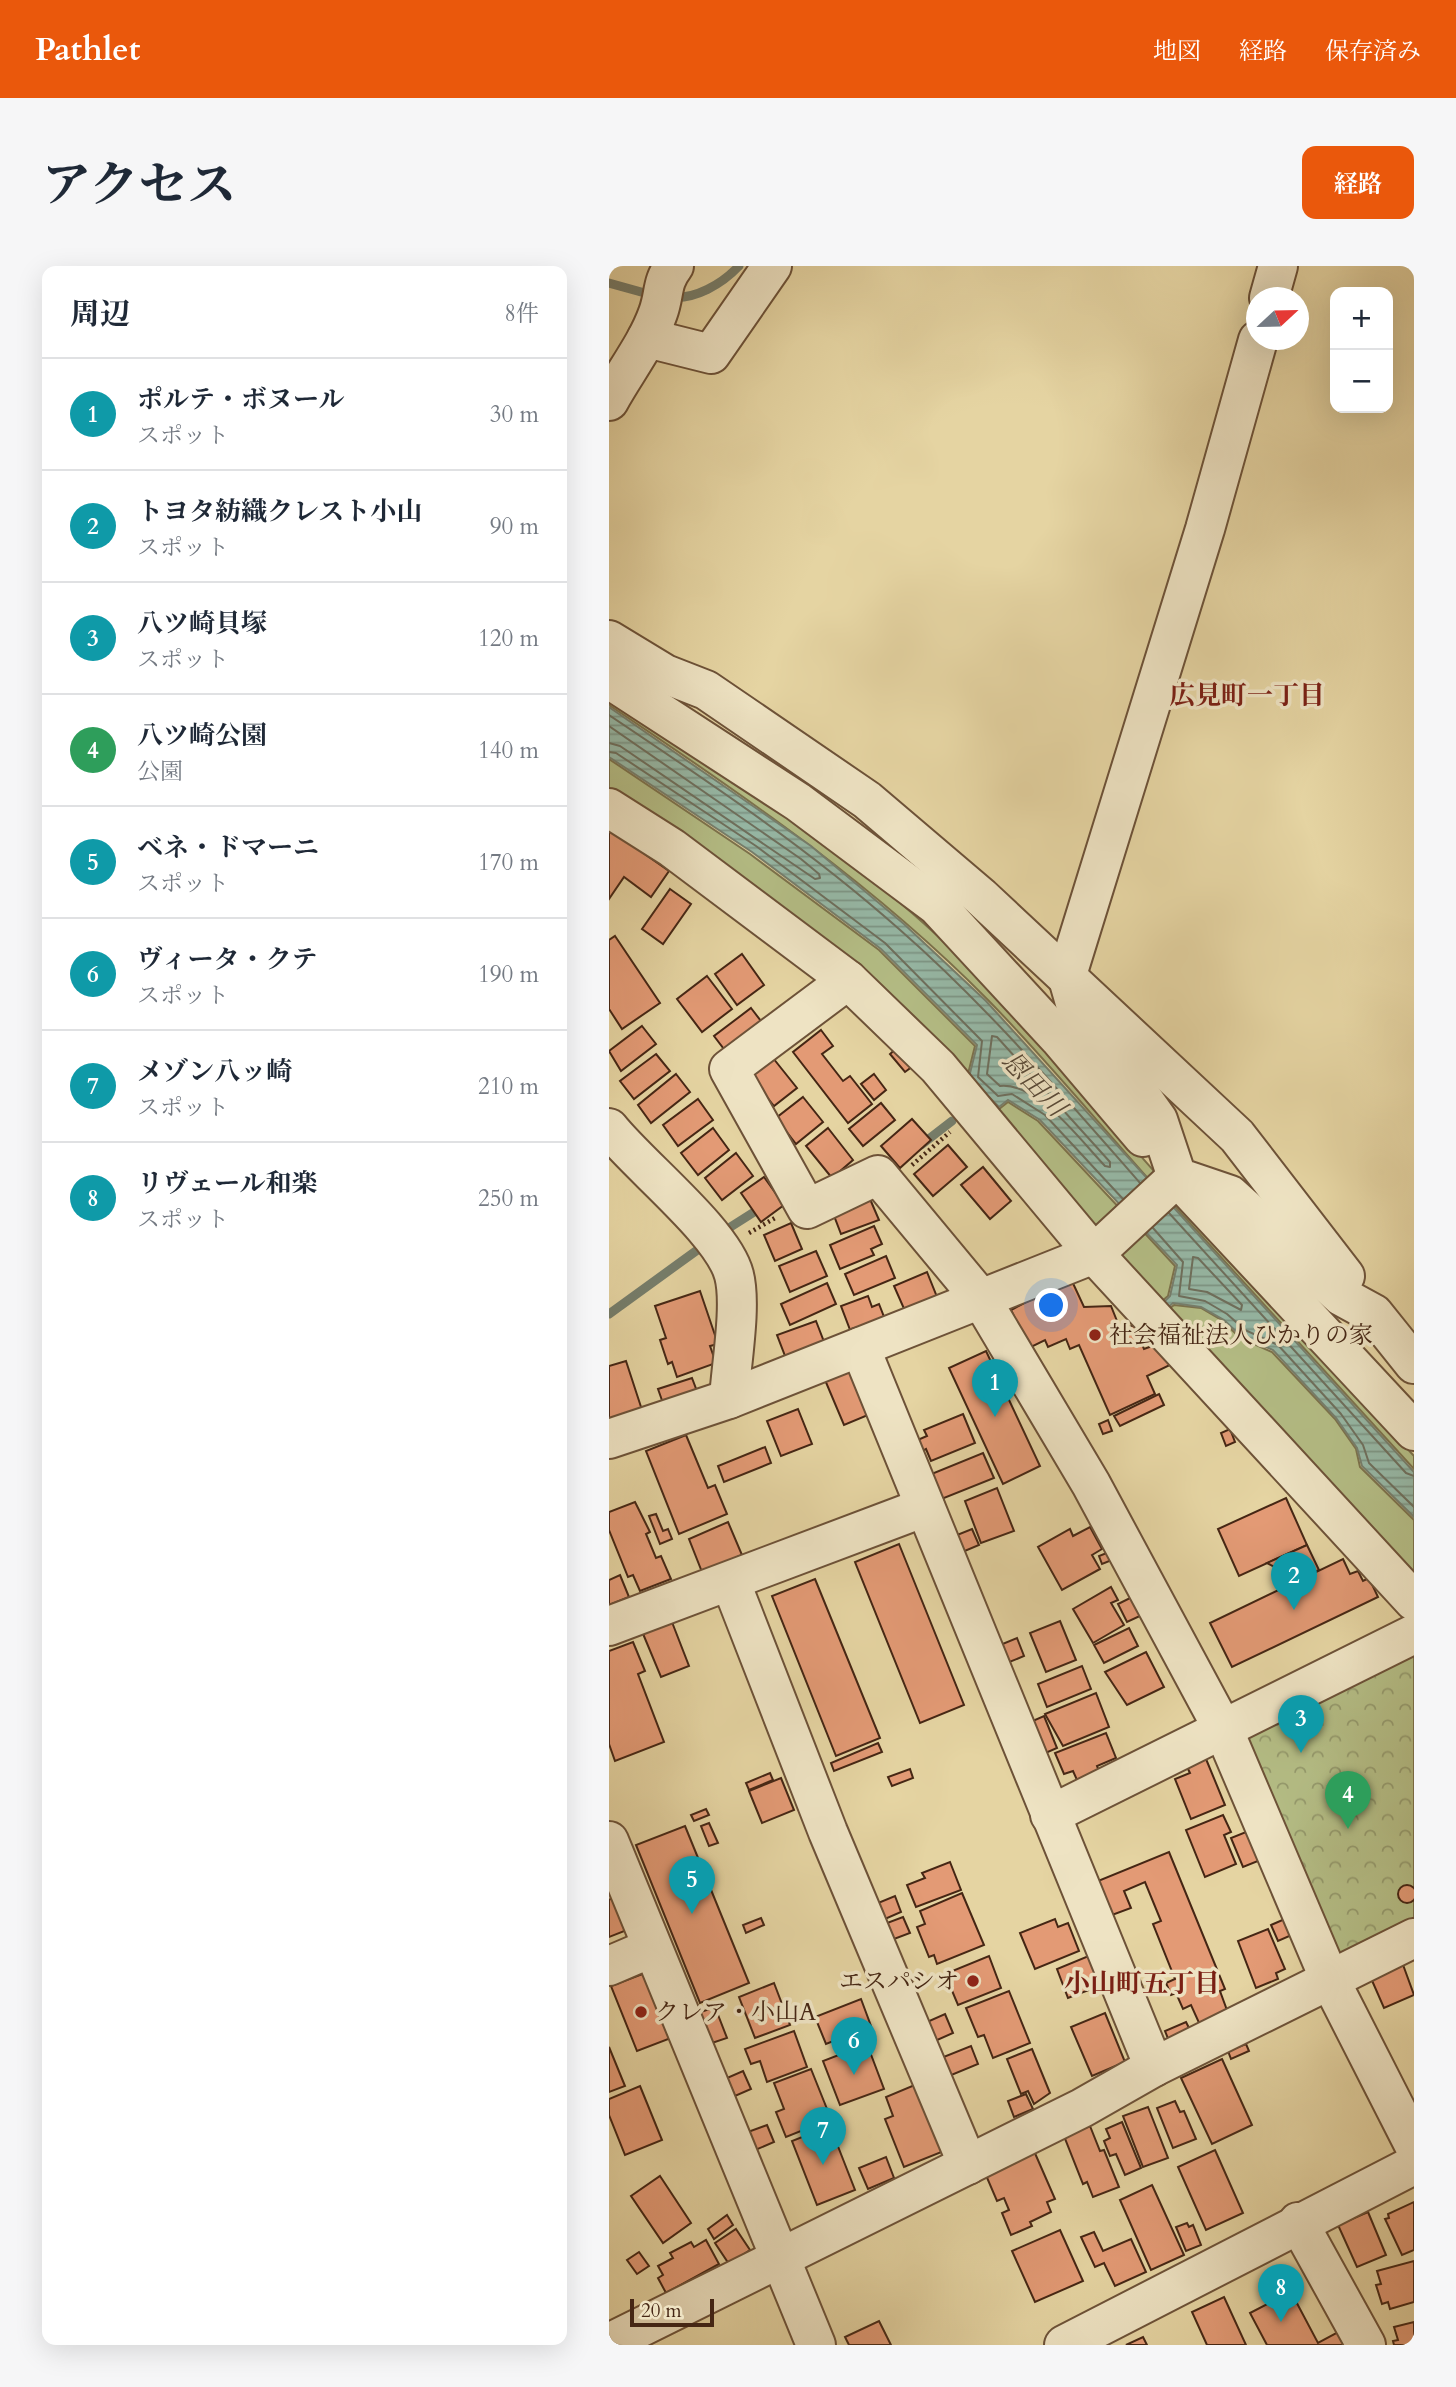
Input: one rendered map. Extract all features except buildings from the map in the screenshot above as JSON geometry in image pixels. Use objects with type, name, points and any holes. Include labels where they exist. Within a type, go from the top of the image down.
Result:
[{"type":"street","points":[[609,401],[658,290],[711,354],[772,266]]},
{"type":"street","points":[[1272,287],[1278,266]]},
{"type":"street","points":[[1177,1177],[1159,1119],[1075,1003],[1067,975],[1205,529],[1255,350]]},
{"type":"street","points":[[609,640],[665,674],[706,690],[867,800],[1067,975],[1237,1136],[1414,1364]]},
{"type":"street","points":[[609,679],[798,802],[937,906],[1059,1038],[1177,1177],[1414,1431]]},
{"type":"street","points":[[609,808],[672,848],[848,980],[938,1067],[1094,1254],[1414,1601]]},
{"type":"street","points":[[848,980],[729,1069],[807,1209],[878,1175],[981,1299],[1091,1483],[1224,1731],[1330,1980],[1414,2145]]},
{"type":"street","points":[[613,1141],[712,1240],[734,1275],[735,1321],[729,1399]]},
{"type":"street","points":[[609,1439],[729,1399],[1094,1254],[1177,1177]]},
{"type":"street","points":[[1177,1177],[1230,1195],[1341,1296],[1374,1314]]},
{"type":"street","points":[[860,1347],[1154,2067]]},
{"type":"street","points":[[609,1626],[731,1583],[925,1507]]},
{"type":"street","points":[[731,1583],[818,1807],[968,2165]]},
{"type":"street","points":[[1051,1815],[1414,1634]]},
{"type":"street","points":[[609,1841],[816,2345]]},
{"type":"street","points":[[609,2343],[1082,2108],[1154,2067],[1414,1938]]},
{"type":"street","points":[[609,1966],[651,1948]]},
{"type":"street","points":[[1064,2345],[1298,2222],[1414,2165]]},
{"type":"street","points":[[1298,2222],[1366,2345]]},
{"type":"path","points":[[887,1186],[975,1110]]},
{"type":"path","points":[[712,1240],[797,1192]]},
{"type":"green space","points":[[609,692],[802,826],[912,913],[946,943],[1010,1008],[1161,1179],[1154,1185],[1010,1022],[900,918],[758,807],[609,705]]},
{"type":"green space","points":[[609,759],[750,854],[879,950],[975,1046],[967,1078],[998,1110],[1008,1102],[1038,1121],[1125,1214],[1095,1241],[1018,1148],[609,801]]},
{"type":"green space","points":[[1174,1193],[1414,1456],[1414,1469],[1168,1199]]},
{"type":"green space","points":[[1139,1227],[1175,1266],[1168,1296],[1156,1306],[1110,1254]]},
{"type":"green space","points":[[1174,1305],[1201,1308],[1223,1321],[1240,1338],[1272,1352],[1335,1419],[1356,1449],[1360,1467],[1414,1520],[1414,1586],[1163,1314]]},
{"type":"green space","points":[[1414,1652],[1414,1922],[1337,1962],[1241,1735]]},
{"type":"water","name":"恩田川","points":[[609,707],[811,846],[904,924],[986,1001],[1414,1472],[1414,1517],[1362,1466],[1357,1448],[1336,1418],[1273,1350],[1241,1336],[1224,1320],[1201,1307],[1173,1303],[1162,1313],[1158,1308],[1170,1296],[1177,1265],[1040,1120],[1008,1100],[999,1107],[969,1077],[977,1045],[881,949],[752,852],[609,757]]},
{"type":"waterway","points":[[670,297],[689,296],[707,289],[725,279],[739,266]]},
{"type":"waterway","points":[[609,283],[652,295]]},
{"type":"waterway","points":[[921,1145],[952,1121]]},
{"type":"waterway","points":[[721,1233],[762,1207]]},
{"type":"waterway","points":[[609,1314],[707,1243]]},
{"type":"place","name":"社会福祉法人ひかりの家","points":[[1095,1335]]},
{"type":"place","name":"ポルテ・ボヌール","points":[[995,1417]]},
{"type":"place","name":"トヨタ紡織クレスト小山","points":[[1294,1610]]},
{"type":"place","name":"八ツ崎貝塚","points":[[1301,1753]]},
{"type":"place","name":"八ツ崎公園","points":[[1348,1829]]},
{"type":"place","name":"ベネ・ドマーニ","points":[[692,1914]]},
{"type":"place","name":"エスパシオ","points":[[973,1981]]},
{"type":"place","name":"クレア・小山A","points":[[641,2012]]},
{"type":"place","name":"ヴィータ・クテ","points":[[854,2075]]},
{"type":"place","name":"メゾン八ッ崎","points":[[823,2165]]},
{"type":"place","name":"リヴェール和楽","points":[[1281,2322]]},
{"type":"district","name":"広見町一丁目","points":[[1247,695]]},
{"type":"district","name":"小山町五丁目","points":[[1142,1983]]}]
